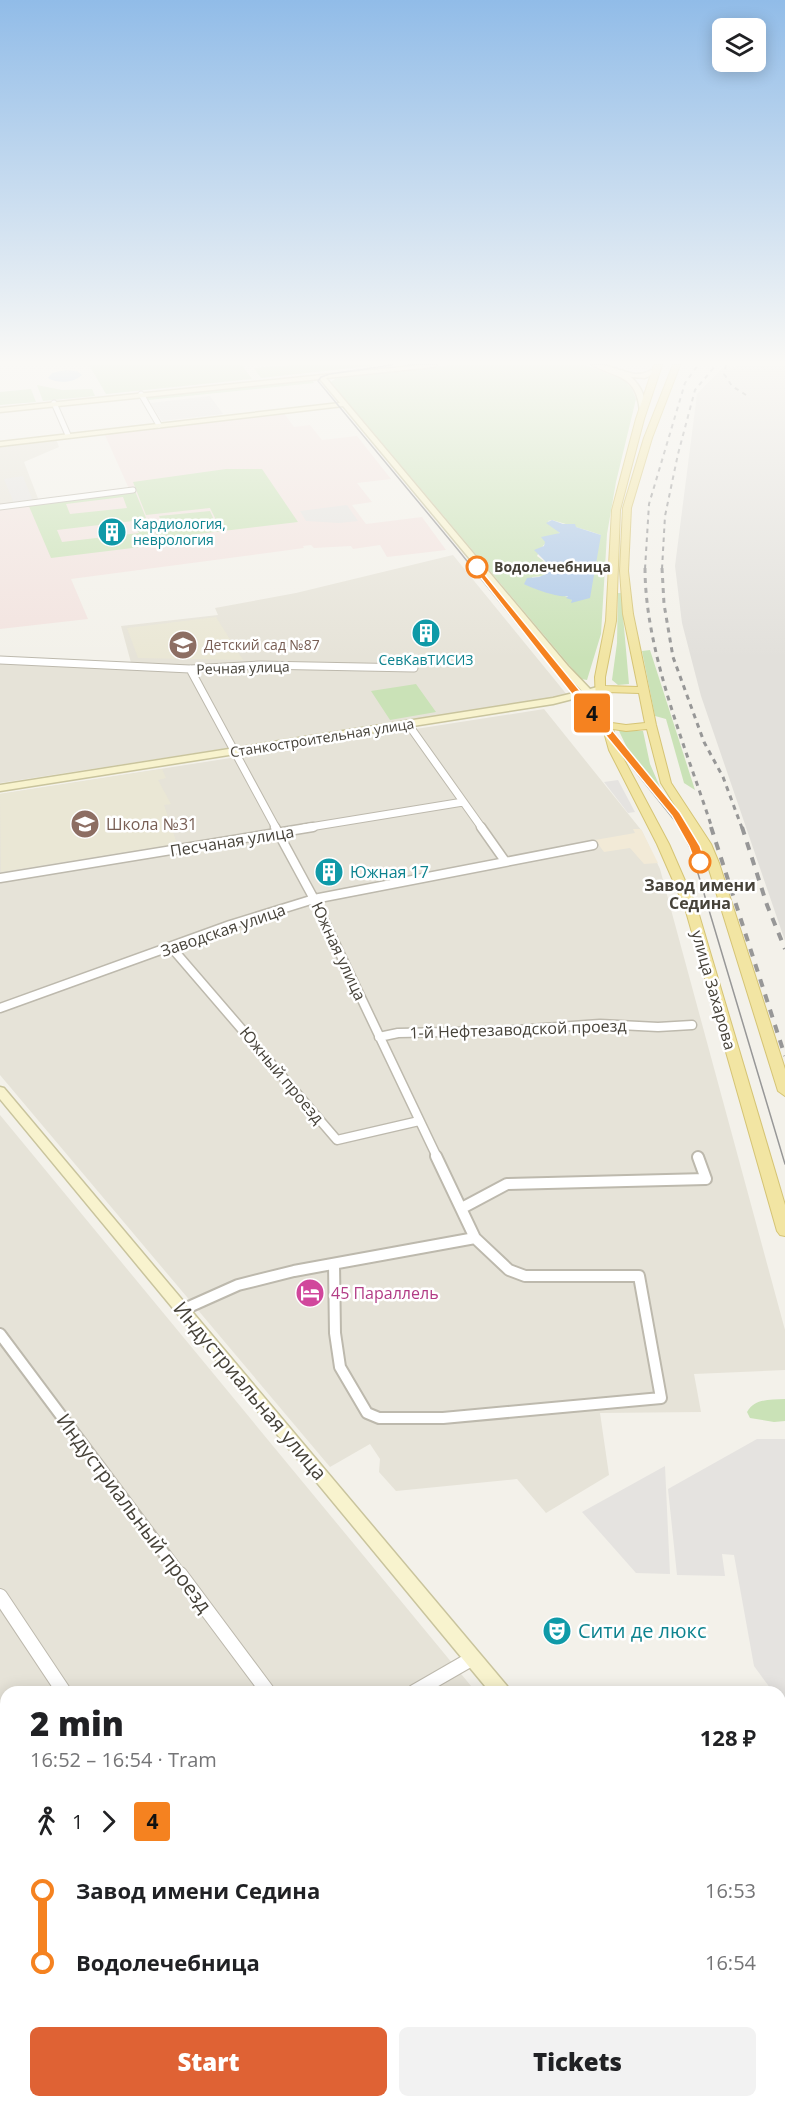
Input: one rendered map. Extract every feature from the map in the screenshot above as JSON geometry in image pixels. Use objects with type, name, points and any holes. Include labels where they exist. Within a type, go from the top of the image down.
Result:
[{"type":"main road","name":"улица Захарова","points":[[629,463],[616,510],[611,621],[600,677],[601,703],[614,750],[663,844],[691,908],[785,1231]]},
{"type":"main road","points":[[640,463],[627,508],[624,571],[628,614],[651,725],[666,783],[705,844],[712,863],[785,1091]]},
{"type":"main road","name":"Станкостроительная улица","points":[[601,689],[644,690]]},
{"type":"main road","points":[[606,725],[626,728],[651,725]]},
{"type":"street","points":[[395,463],[565,668],[588,692]]},
{"type":"street","points":[[0,507],[133,490]]},
{"type":"street","name":"Речная улица","points":[[0,660],[190,669],[260,665],[414,668]]},
{"type":"street","name":"Южная улица","points":[[190,669],[314,899],[462,1208],[474,1238]]},
{"type":"street","name":"Станкостроительная улица","points":[[0,788],[574,698],[601,689]]},
{"type":"street","points":[[408,724],[505,861]]},
{"type":"street","name":"Песчаная улица","points":[[0,878],[463,802]]},
{"type":"street","name":"Заводская улица","points":[[0,1008],[230,925],[314,899],[593,845]]},
{"type":"street","name":"Южный проезд","points":[[171,947],[337,1140],[419,1121]]},
{"type":"street","name":"1-й Нефтезаводской проезд","points":[[380,1037],[398,1033],[501,1031],[600,1024],[658,1027],[692,1025]]},
{"type":"street","name":"Индустриальная улица","points":[[0,1091],[496,1686]]},
{"type":"street","points":[[462,1208],[477,1201],[485,1193],[507,1184],[706,1179],[698,1157]]},
{"type":"street","points":[[182,1310],[238,1286],[334,1264],[474,1238],[509,1270],[525,1276],[639,1276],[661,1398],[443,1418],[379,1418],[367,1413],[340,1367],[335,1333],[334,1264]]},
{"type":"street","name":"Индустриальный проезд","points":[[0,1334],[264,1686]]},
{"type":"street","points":[[0,1596],[60,1686]]},
{"type":"street","points":[[424,1686],[472,1658]]},
{"type":"shaded area","points":[[0,463],[25,463],[39,501],[0,505]]},
{"type":"shaded area","points":[[118,463],[379,463],[391,479],[357,483],[372,502],[352,505],[366,524],[422,517],[446,550],[387,557],[380,545],[353,549],[351,546],[314,548],[311,545],[303,546],[304,548],[71,579],[88,619],[0,629],[0,510],[16,505],[130,491]]},
{"type":"shaded area","points":[[688,463],[785,463],[785,941],[701,696],[682,623],[675,566]]},
{"type":"shaded area","points":[[23,476],[33,501],[14,503],[4,479]]},
{"type":"shaded area","points":[[347,505],[358,521],[339,523],[306,521],[300,511]]},
{"type":"shaded area","points":[[453,555],[568,696],[0,783],[0,663],[133,670],[121,626],[218,615],[215,608],[296,593]]},
{"type":"shaded area","name":"Детский сад №87","points":[[216,617],[243,660],[138,658],[127,628]]},
{"type":"shaded area","points":[[544,709],[642,831],[660,869],[785,1330],[785,1370],[694,1374],[701,1412],[600,1413],[609,1475],[546,1513],[517,1479],[396,1491],[379,1472],[380,1459],[370,1444],[330,1467],[0,1075],[0,794]]},
{"type":"shaded area","name":"Школа №31","points":[[162,769],[166,778],[158,780],[171,804],[164,805],[177,844],[1,872],[0,794]]},
{"type":"shaded area","points":[[618,780],[635,812],[628,813],[604,782]]},
{"type":"shaded area","points":[[633,829],[641,829],[658,863],[644,864],[630,848],[604,852],[595,840],[635,833]]},
{"type":"shaded area","points":[[0,1115],[471,1686],[0,1686]]},
{"type":"shaded area","points":[[757,1439],[785,1439],[785,1686],[769,1686],[754,1666],[734,1555],[722,1554],[725,1576],[677,1575],[668,1489]]},
{"type":"shaded area","points":[[665,1466],[670,1574],[636,1573],[582,1512]]},
{"type":"green space","points":[[399,463],[620,463],[607,534],[601,634],[587,680],[581,679]],"holes":[[[552,520],[601,535],[572,600],[554,592],[534,588],[532,577],[545,576],[549,565],[537,556],[542,547],[560,533],[548,521]]]},
{"type":"green space","points":[[226,469],[262,469],[298,522],[157,539],[155,532],[218,524],[210,508],[146,515],[133,482]]},
{"type":"green space","points":[[135,491],[157,545],[51,558],[28,504]],"holes":[[[123,497],[127,508],[70,514],[66,504]],[[133,521],[139,533],[62,542],[57,530]]]},
{"type":"green space","points":[[210,511],[215,522],[163,527],[159,516]]},
{"type":"green space","points":[[618,593],[621,593],[629,684],[618,685],[612,680],[617,643]]},
{"type":"green space","points":[[650,650],[695,790],[684,783],[666,719],[655,716],[642,651]]},
{"type":"green space","points":[[416,684],[436,712],[390,720],[371,691]]},
{"type":"green space","points":[[619,731],[643,731],[650,764],[663,794],[631,756]]},
{"type":"green space","points":[[785,1399],[785,1421],[774,1422],[750,1418],[747,1412],[750,1407],[759,1402]]},
{"type":"water","points":[[552,520],[563,524],[575,524],[576,527],[601,535],[590,598],[571,603],[572,600],[566,598],[568,596],[540,591],[524,584],[527,578],[539,577],[548,573],[549,565],[534,550],[544,546],[545,542],[541,537],[560,533],[546,523]]},
{"type":"tram line","points":[[386,463],[680,827],[691,850],[785,1164]]},
{"type":"tram line","name":"4","points":[[477,567],[578,696],[676,815],[687,831],[700,862]]},
{"type":"railway","points":[[645,568],[649,504],[661,463]]},
{"type":"railway","points":[[662,569],[665,516],[676,463]]},
{"type":"railway","points":[[645,568],[647,600],[659,666],[679,733],[712,828]]},
{"type":"railway","points":[[662,569],[664,604],[673,657],[704,742],[723,777],[742,828]]},
{"type":"railway","points":[[711,827],[785,1056]]},
{"type":"railway","points":[[742,827],[767,905],[785,949]]},
{"type":"place","name":"Кардиология, неврология","points":[[112,532]]},
{"type":"place","name":"Водолечебница","points":[[477,567]]},
{"type":"place","name":"СевКавТИСИЗ","points":[[426,633]]},
{"type":"place","name":"Детский сад №87","points":[[183,645]]},
{"type":"place","name":"Школа №31","points":[[85,824]]},
{"type":"place","name":"Завод имени Седина","points":[[700,862]]},
{"type":"place","name":"Южная 17","points":[[329,872]]},
{"type":"place","name":"45 Параллель","points":[[310,1293]]},
{"type":"place","name":"Сити де люкс","points":[[557,1631]]}]
